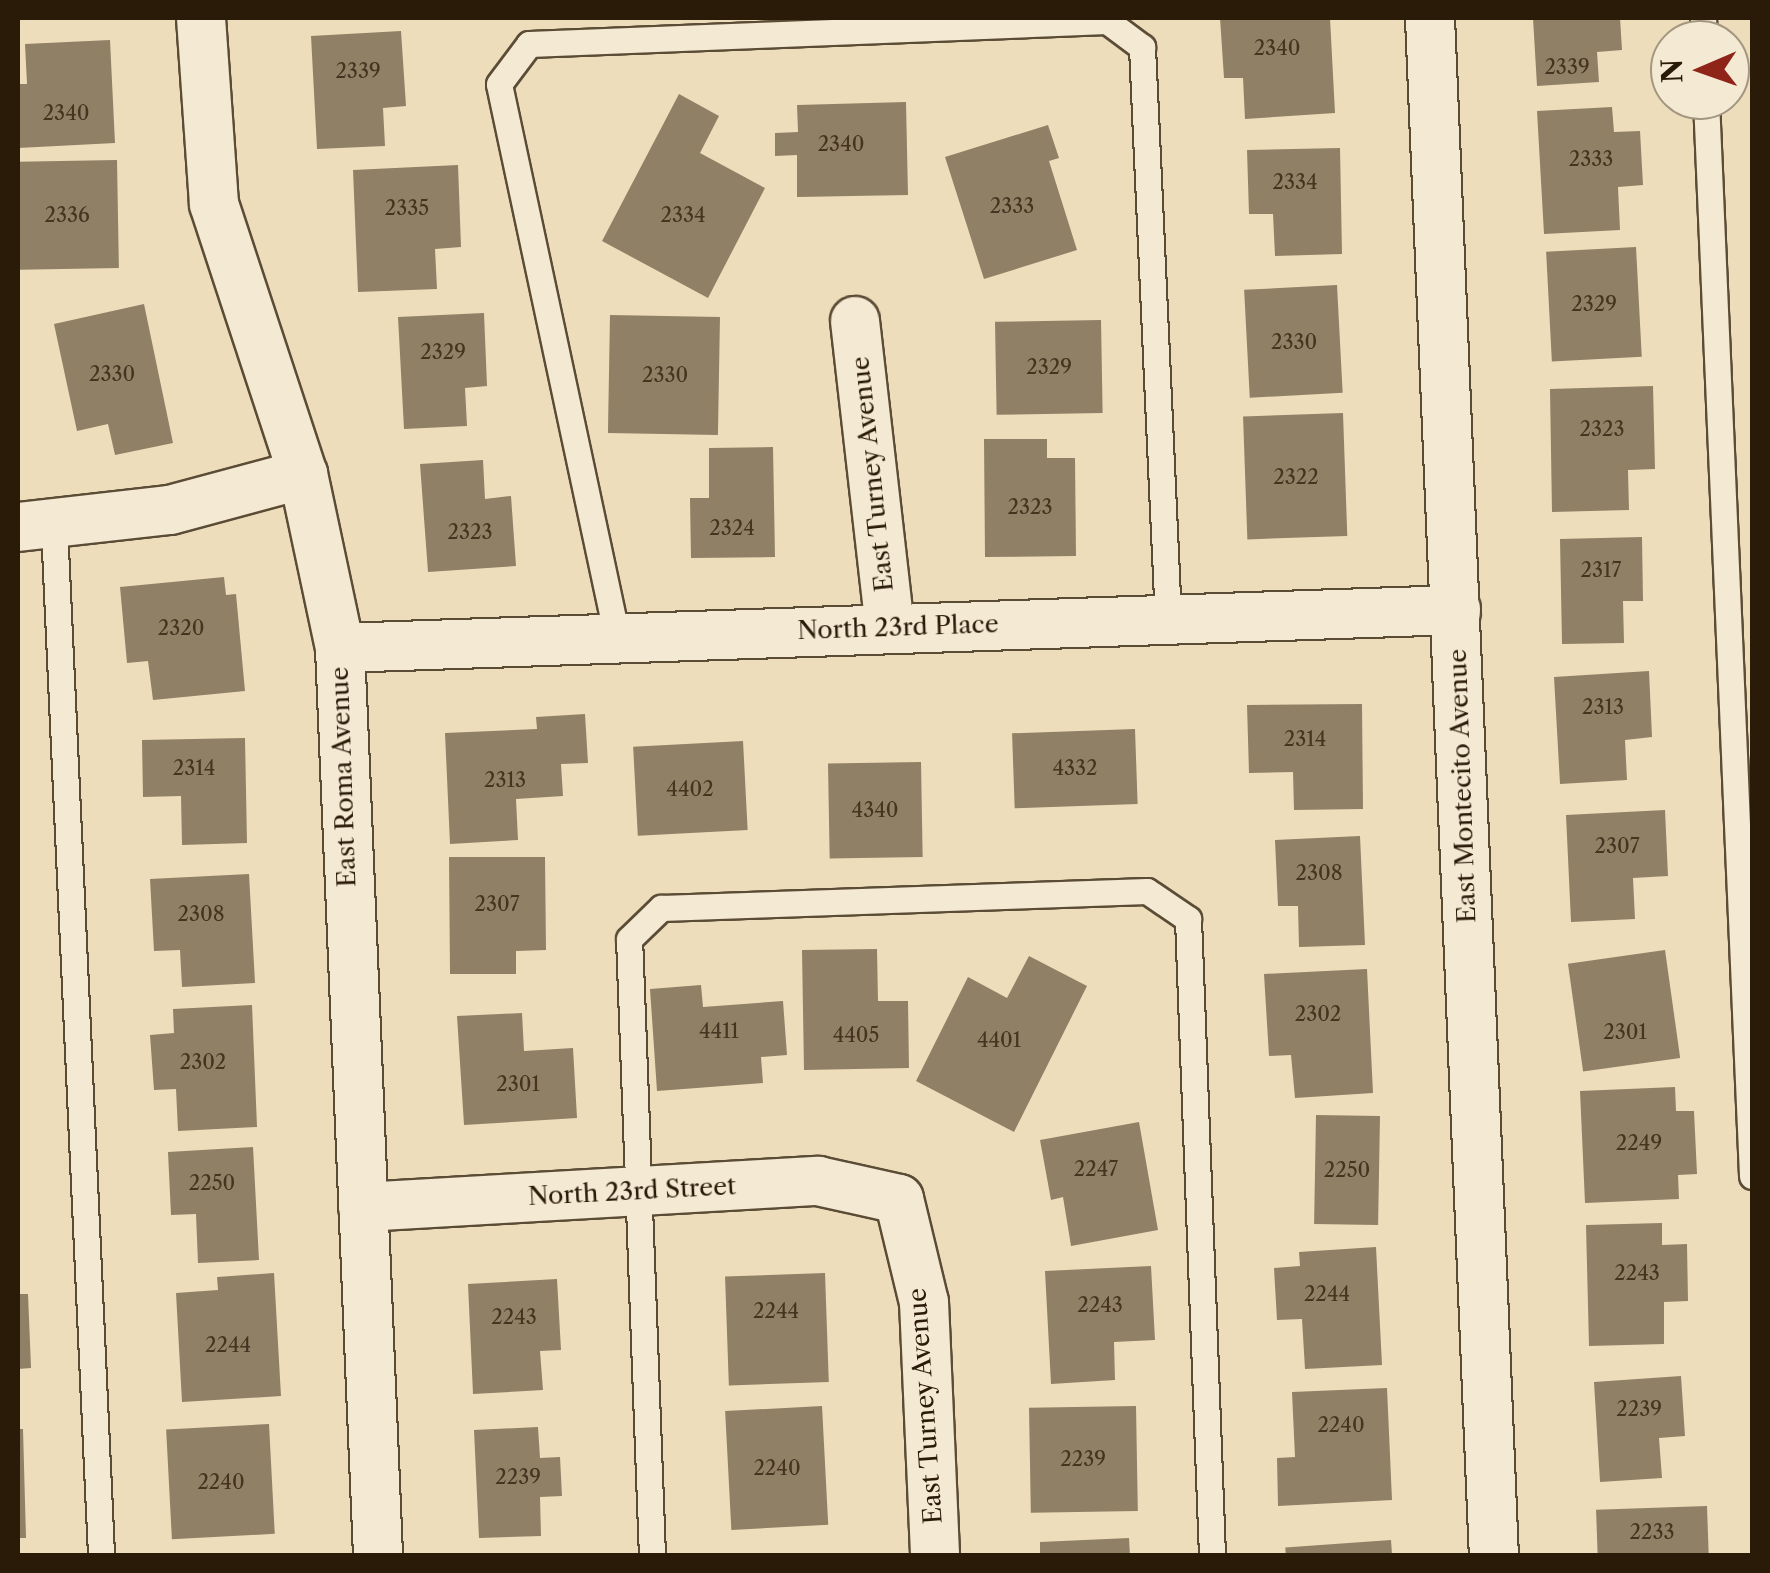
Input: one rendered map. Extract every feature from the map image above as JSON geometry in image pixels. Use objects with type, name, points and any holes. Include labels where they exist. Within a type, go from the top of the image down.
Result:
[{"type":"street","name":"East Roma Avenue","points":[[202,18],[214,204],[303,474],[340,648],[378,1556]]},
{"type":"street","name":"East Montecito Avenue","points":[[1430,18],[1494,1556]]},
{"type":"street","name":"East Turney Avenue","points":[[855,321],[890,628]]},
{"type":"street","points":[[36,527],[170,510],[303,474]]},
{"type":"street","name":"North 23rd Place","points":[[340,648],[1456,610]]},
{"type":"street","name":"North 23rd Street","points":[[363,1208],[818,1181],[900,1198]]},
{"type":"street","name":"East Turney Avenue","points":[[900,1198],[924,1302],[935,1556]]},
{"type":"lane","points":[[617,637],[498,84],[529,44],[1107,21],[1142,46],[1168,619]]},
{"type":"lane","points":[[1707,120],[1752,1176]]},
{"type":"lane","points":[[36,527],[102,1556]]},
{"type":"lane","points":[[652,1556],[634,1192],[629,940],[661,908],[1146,890],[1188,919],[1212,1556]]},
{"type":"building","points":[[1220,18],[1330,18],[1335,113],[1245,119],[1243,78],[1224,78]]},
{"type":"building","points":[[1533,18],[1620,18],[1622,50],[1597,52],[1599,82],[1537,86]]},
{"type":"building","points":[[401,31],[406,106],[383,108],[385,146],[317,149],[311,36]]},
{"type":"building","points":[[110,40],[115,143],[18,148],[18,84],[27,84],[25,44]]},
{"type":"building","points":[[679,94],[719,116],[700,153],[765,188],[708,298],[602,241]]},
{"type":"building","points":[[906,102],[908,195],[797,197],[797,155],[775,156],[775,133],[798,132],[797,105]]},
{"type":"building","points":[[1612,107],[1614,132],[1640,131],[1643,185],[1618,187],[1620,230],[1544,234],[1537,111]]},
{"type":"building","points":[[1048,125],[1059,158],[1049,161],[1077,250],[984,279],[945,157]]},
{"type":"building","points":[[1340,148],[1342,254],[1275,256],[1273,214],[1249,214],[1247,150]]},
{"type":"building","points":[[117,160],[119,268],[20,270],[18,162]]},
{"type":"building","points":[[458,165],[461,247],[435,249],[437,289],[358,292],[353,170]]},
{"type":"building","points":[[1636,247],[1642,357],[1552,362],[1546,252]]},
{"type":"building","points":[[1337,285],[1343,393],[1250,398],[1244,290]]},
{"type":"building","points":[[144,304],[173,443],[115,455],[108,424],[77,431],[54,324]]},
{"type":"building","points":[[484,313],[487,386],[465,388],[467,426],[404,429],[398,317]]},
{"type":"building","points":[[610,315],[720,317],[718,435],[608,433]]},
{"type":"building","points":[[1101,320],[1103,413],[997,415],[995,322]]},
{"type":"building","points":[[1653,386],[1655,469],[1628,470],[1629,510],[1552,512],[1550,389]]},
{"type":"building","points":[[1343,413],[1347,536],[1247,539],[1243,416]]},
{"type":"building","points":[[984,439],[1047,439],[1047,458],[1075,458],[1076,556],[985,557]]},
{"type":"building","points":[[773,447],[775,557],[691,558],[690,498],[709,498],[709,448]]},
{"type":"building","points":[[483,460],[485,499],[511,496],[516,566],[428,572],[420,464]]},
{"type":"building","points":[[1642,537],[1643,601],[1623,601],[1624,643],[1562,644],[1560,539]]},
{"type":"building","points":[[224,577],[226,595],[236,594],[245,691],[153,700],[148,661],[127,663],[120,587]]},
{"type":"building","points":[[1649,671],[1652,737],[1625,740],[1627,780],[1560,784],[1554,677]]},
{"type":"building","points":[[1362,704],[1363,809],[1294,810],[1293,772],[1249,773],[1247,705]]},
{"type":"building","points":[[585,714],[588,763],[561,764],[563,796],[516,799],[518,840],[450,844],[445,733],[537,729],[536,717]]},
{"type":"building","points":[[1135,729],[1138,804],[1015,808],[1012,733]]},
{"type":"building","points":[[245,738],[247,843],[182,845],[181,796],[143,797],[142,740]]},
{"type":"building","points":[[743,741],[748,830],[638,836],[633,747]]},
{"type":"building","points":[[921,762],[923,857],[830,859],[828,764]]},
{"type":"building","points":[[1665,810],[1668,876],[1633,878],[1635,919],[1571,922],[1566,815]]},
{"type":"building","points":[[1360,836],[1365,945],[1299,947],[1298,906],[1278,906],[1275,840]]},
{"type":"building","points":[[449,857],[545,857],[546,950],[516,951],[516,974],[450,974]]},
{"type":"building","points":[[249,874],[255,983],[182,987],[180,950],[154,951],[150,879]]},
{"type":"building","points":[[877,949],[878,1001],[908,1001],[909,1068],[804,1070],[802,950]]},
{"type":"building","points":[[1665,950],[1680,1058],[1583,1072],[1568,964]]},
{"type":"building","points":[[1029,956],[1087,986],[1014,1132],[916,1081],[968,977],[1007,998]]},
{"type":"building","points":[[1367,969],[1373,1093],[1295,1098],[1291,1055],[1269,1056],[1264,974]]},
{"type":"building","points":[[701,985],[703,1007],[783,1001],[787,1055],[761,1057],[763,1083],[657,1091],[650,989]]},
{"type":"building","points":[[252,1005],[257,1127],[178,1131],[176,1089],[154,1090],[150,1035],[174,1033],[173,1009]]},
{"type":"building","points":[[522,1013],[524,1051],[573,1048],[577,1118],[464,1125],[457,1016]]},
{"type":"building","points":[[1675,1087],[1676,1111],[1694,1111],[1697,1174],[1678,1175],[1679,1199],[1585,1203],[1580,1091]]},
{"type":"building","points":[[1316,1115],[1380,1116],[1378,1225],[1314,1224]]},
{"type":"building","points":[[1139,1122],[1158,1230],[1071,1246],[1063,1197],[1051,1200],[1040,1140]]},
{"type":"building","points":[[253,1147],[259,1260],[198,1263],[196,1214],[171,1215],[168,1152]]},
{"type":"building","points":[[1662,1223],[1662,1245],[1687,1244],[1688,1301],[1664,1302],[1664,1344],[1589,1346],[1586,1225]]},
{"type":"building","points":[[1376,1247],[1382,1365],[1305,1369],[1302,1319],[1277,1320],[1274,1268],[1300,1266],[1299,1252]]},
{"type":"building","points":[[1151,1266],[1155,1340],[1114,1342],[1115,1380],[1051,1384],[1045,1271]]},
{"type":"building","points":[[274,1273],[281,1396],[182,1402],[176,1293],[218,1290],[217,1277]]},
{"type":"building","points":[[825,1273],[829,1382],[729,1385],[725,1276]]},
{"type":"building","points":[[557,1279],[561,1350],[540,1351],[543,1390],[473,1394],[468,1284]]},
{"type":"building","points":[[18,1294],[28,1294],[31,1368],[18,1369]]},
{"type":"building","points":[[1681,1376],[1685,1436],[1659,1438],[1662,1478],[1600,1482],[1594,1382]]},
{"type":"building","points":[[1387,1388],[1392,1500],[1278,1506],[1277,1458],[1295,1457],[1292,1392]]},
{"type":"building","points":[[822,1406],[828,1525],[731,1530],[725,1411]]},
{"type":"building","points":[[1136,1406],[1138,1511],[1031,1513],[1029,1408]]},
{"type":"building","points":[[269,1424],[275,1534],[172,1539],[166,1429]]},
{"type":"building","points":[[538,1427],[540,1458],[560,1457],[562,1496],[540,1497],[541,1536],[479,1538],[474,1430]]},
{"type":"building","points":[[18,1429],[23,1429],[26,1538],[18,1538]]},
{"type":"building","points":[[1707,1506],[1709,1556],[1598,1556],[1596,1510]]},
{"type":"building","points":[[1129,1538],[1130,1556],[1040,1556],[1040,1542]]},
{"type":"building","points":[[1391,1540],[1392,1556],[1286,1556],[1285,1547]]}]
